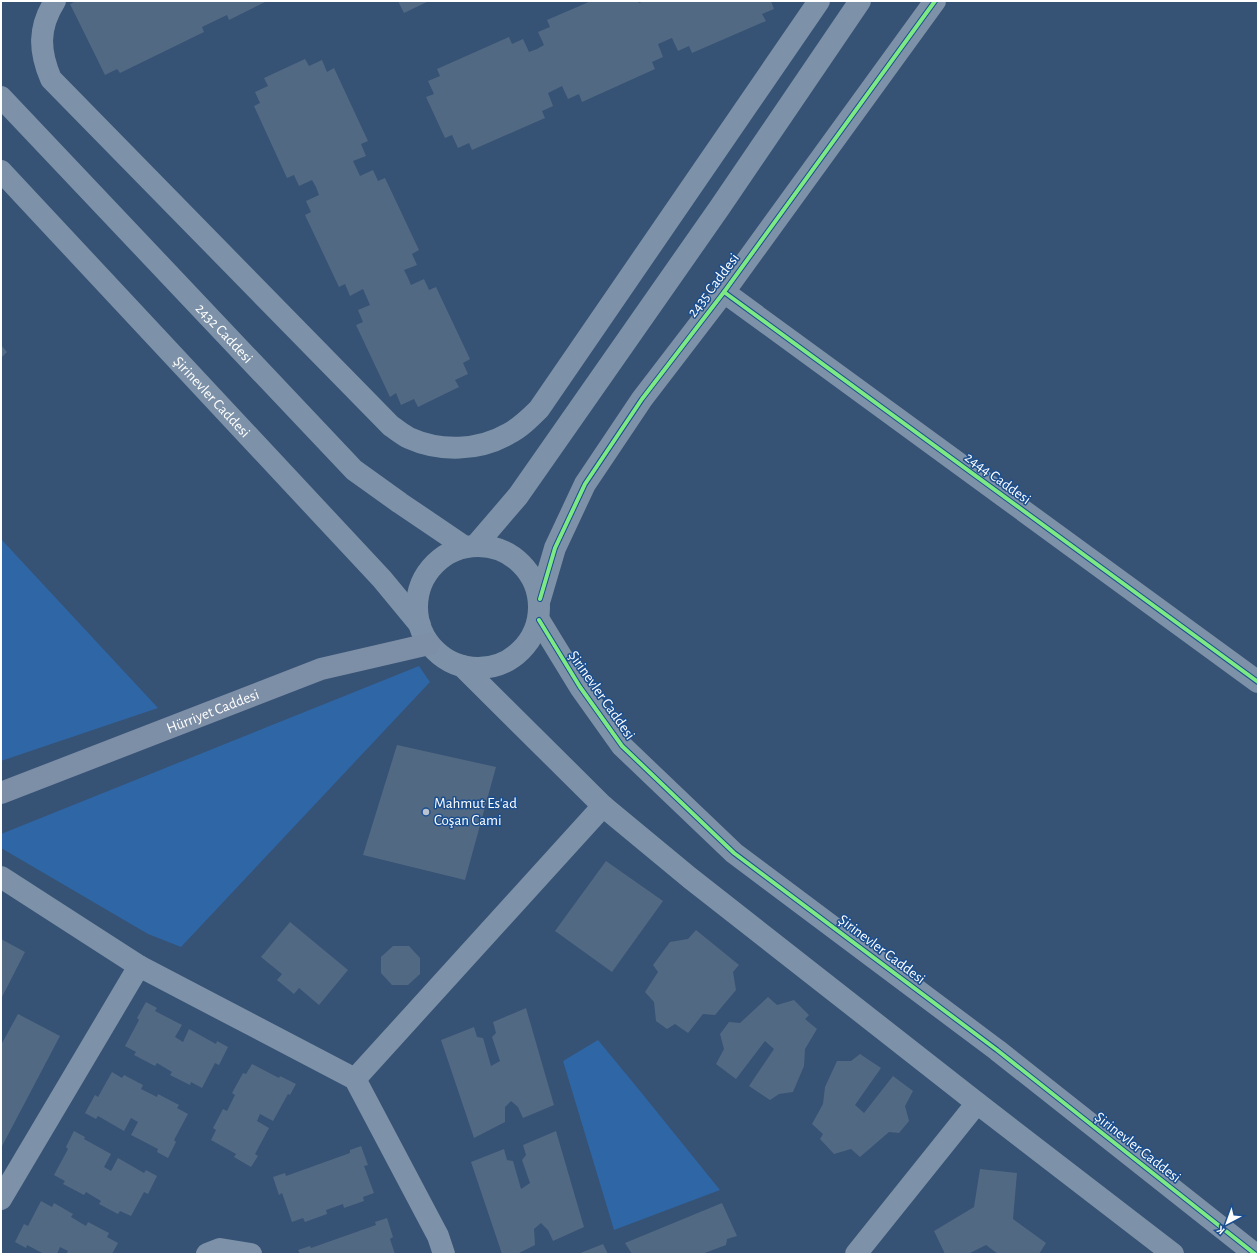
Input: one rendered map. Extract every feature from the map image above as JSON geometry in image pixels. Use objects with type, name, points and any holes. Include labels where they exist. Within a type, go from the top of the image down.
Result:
[{"type":"main road","name":"Hürriyet Caddesi","points":[[1,793],[321,669],[424,634]]},
{"type":"street","points":[[55,1],[48,12],[43,27],[42,42],[43,55],[51,79],[391,426],[409,438],[429,445],[449,448],[470,447],[496,440],[525,423],[539,408],[819,1]]},
{"type":"street","points":[[424,634],[417,605],[421,585],[431,568],[446,554],[471,546],[518,496],[720,207],[860,1]]},
{"type":"street","name":"2435 Caddesi","points":[[539,609],[555,548],[585,484],[642,399],[724,292],[935,1]]},
{"type":"street","name":"2432 Caddesi","points":[[1,97],[354,470],[400,503],[471,546]]},
{"type":"street","name":"Şirinevler Caddesi","points":[[1,171],[382,580],[443,658],[462,666],[482,669],[502,664],[519,654],[528,644],[532,638],[539,609]]},
{"type":"street","name":"2444 Caddesi","points":[[724,292],[1258,682]]},
{"type":"street","name":"Şirinevler Caddesi","points":[[471,546],[486,546],[505,552],[522,563],[534,580],[539,609],[580,687],[622,746],[734,853],[997,1050],[1255,1254]]},
{"type":"street","name":"Şirinevler Caddesi","points":[[462,666],[603,806],[690,878],[977,1103],[1173,1254]]},
{"type":"street","points":[[355,1079],[603,806]]},
{"type":"street","points":[[1,877],[138,966],[355,1079],[438,1236],[444,1254]]},
{"type":"street","points":[[1,1199],[138,966]]},
{"type":"street","points":[[856,1254],[977,1103]]},
{"type":"street","points":[[207,1254],[220,1249],[250,1254]]},
{"type":"shaded area","points":[[1,539],[158,708],[1,761]]},
{"type":"shaded area","points":[[419,666],[430,682],[181,947],[148,934],[1,848],[1,834]]},
{"type":"shaded area","points":[[598,1040],[720,1190],[614,1230],[563,1061]]},
{"type":"building","points":[[76,1],[267,1],[229,20],[227,15],[202,27],[204,32],[120,73],[117,69],[105,75],[70,4]]},
{"type":"building","points":[[398,1],[429,1],[404,13]]},
{"type":"building","points":[[591,1],[638,1],[639,3],[644,1],[771,1],[774,9],[762,14],[766,21],[692,53],[689,46],[678,51],[672,38],[658,44],[663,57],[652,62],[655,69],[582,102],[579,94],[568,99],[562,86],[548,93],[553,106],[542,111],[545,118],[472,150],[469,143],[458,148],[452,135],[445,138],[426,97],[434,94],[428,81],[440,76],[437,69],[509,37],[512,44],[523,39],[529,52],[537,49],[544,45],[538,32],[550,27],[547,20]]},
{"type":"building","points":[[305,59],[309,66],[322,60],[327,72],[334,68],[368,141],[361,144],[366,156],[353,161],[360,176],[373,170],[378,181],[385,178],[419,250],[412,254],[417,265],[404,270],[411,285],[424,279],[429,290],[436,287],[470,359],[463,363],[468,374],[455,380],[459,387],[418,407],[414,399],[401,405],[396,393],[390,397],[356,325],[363,322],[358,310],[370,305],[363,289],[350,296],[345,284],[339,287],[305,215],[311,212],[306,201],[319,195],[316,187],[312,180],[299,186],[294,175],[287,178],[254,106],[260,103],[255,92],[268,86],[264,78]]},
{"type":"building","points":[[1,345],[7,352],[1,358]]},
{"type":"building","points":[[397,745],[496,767],[465,880],[363,855]]},
{"type":"building","points":[[606,861],[663,901],[612,972],[555,931]]},
{"type":"building","points":[[290,922],[348,970],[319,1005],[299,988],[294,994],[277,980],[282,974],[261,957]]},
{"type":"building","points":[[696,930],[739,965],[733,972],[736,990],[715,1015],[703,1014],[688,1033],[675,1024],[667,1029],[656,1021],[654,1002],[645,992],[658,972],[653,965],[670,942],[688,939]]},
{"type":"building","points":[[1,939],[25,952],[1,999]]},
{"type":"building","points":[[393,946],[409,946],[420,958],[420,974],[408,985],[392,985],[381,973],[381,957]]},
{"type":"building","points":[[768,997],[777,1005],[794,1000],[809,1015],[805,1019],[817,1029],[805,1049],[804,1066],[793,1092],[779,1094],[770,1100],[749,1086],[774,1049],[765,1041],[736,1079],[716,1064],[724,1049],[720,1034],[729,1022],[740,1023]]},
{"type":"building","points":[[146,1002],[157,1008],[155,1011],[182,1025],[175,1037],[183,1042],[189,1029],[216,1044],[217,1041],[228,1047],[219,1065],[215,1063],[202,1088],[191,1082],[190,1085],[170,1075],[172,1072],[157,1063],[155,1066],[134,1055],[136,1052],[125,1046],[139,1020],[137,1018]]},
{"type":"building","points":[[526,1008],[554,1105],[523,1118],[518,1107],[511,1101],[505,1107],[505,1122],[474,1138],[441,1040],[474,1027],[477,1037],[483,1038],[491,1066],[500,1061],[492,1037],[496,1033],[493,1022]]},
{"type":"building","points":[[18,1014],[60,1036],[1,1148],[1,1045]]},
{"type":"building","points":[[860,1054],[881,1068],[855,1105],[864,1113],[893,1076],[913,1091],[905,1106],[909,1121],[899,1133],[889,1132],[860,1157],[851,1149],[834,1154],[820,1139],[823,1134],[812,1124],[823,1104],[825,1087],[837,1061],[851,1061]]},
{"type":"building","points":[[252,1064],[279,1078],[280,1076],[296,1084],[290,1095],[288,1094],[273,1121],[260,1114],[257,1121],[269,1128],[255,1154],[258,1156],[251,1167],[234,1157],[236,1154],[211,1140],[216,1130],[213,1128],[223,1109],[227,1111],[235,1095],[232,1093],[243,1073],[246,1074]]},
{"type":"building","points":[[112,1072],[122,1078],[124,1075],[143,1085],[141,1089],[157,1097],[158,1094],[179,1105],[177,1108],[188,1114],[174,1140],[176,1142],[168,1158],[157,1152],[158,1149],[131,1135],[138,1122],[131,1118],[124,1131],[98,1116],[96,1119],[85,1113],[95,1095],[98,1097]]},
{"type":"building","points":[[74,1131],[85,1137],[84,1139],[111,1154],[104,1167],[111,1171],[118,1158],[144,1173],[146,1170],[157,1176],[148,1194],[144,1192],[131,1216],[120,1211],[118,1214],[99,1204],[101,1201],[86,1192],[84,1195],[63,1184],[65,1181],[54,1175],[68,1149],[66,1147]]},
{"type":"building","points":[[556,1131],[584,1227],[553,1241],[548,1230],[541,1223],[534,1229],[535,1245],[517,1254],[502,1254],[471,1162],[504,1149],[507,1160],[513,1161],[521,1189],[530,1183],[522,1160],[526,1155],[523,1145]]},
{"type":"building","points":[[361,1146],[368,1165],[364,1166],[374,1193],[363,1197],[364,1201],[344,1208],[343,1204],[326,1210],[327,1214],[305,1222],[303,1218],[292,1222],[282,1193],[279,1195],[273,1177],[285,1173],[286,1176],[350,1153],[350,1150]]},
{"type":"building","points":[[980,1169],[1017,1173],[1013,1219],[1046,1243],[1039,1254],[998,1254],[986,1245],[968,1254],[945,1254],[934,1231],[974,1207]]},
{"type":"building","points":[[41,1201],[52,1207],[54,1203],[73,1214],[71,1217],[86,1226],[88,1222],[109,1233],[107,1237],[118,1243],[112,1254],[66,1254],[68,1251],[60,1247],[57,1254],[44,1254],[27,1245],[26,1248],[15,1242],[24,1224],[28,1226]]},
{"type":"building","points":[[722,1203],[737,1236],[727,1239],[726,1245],[702,1254],[632,1254],[625,1243]]},
{"type":"building","points":[[387,1218],[393,1237],[390,1239],[395,1254],[300,1254],[298,1250],[310,1246],[311,1248],[376,1225],[375,1222]]},
{"type":"building","points":[[603,1244],[608,1254],[578,1254]]},
{"type":"cycle path","points":[[540,599],[555,548],[585,484],[642,399],[724,292],[935,1]]},
{"type":"cycle path","points":[[724,292],[1258,682]]},
{"type":"cycle path","points":[[539,620],[580,687],[622,746],[734,853],[997,1050],[1255,1254]]},
{"type":"place","name":"Mahmut Es'ad Coşan Cami","points":[[426,812]]}]
